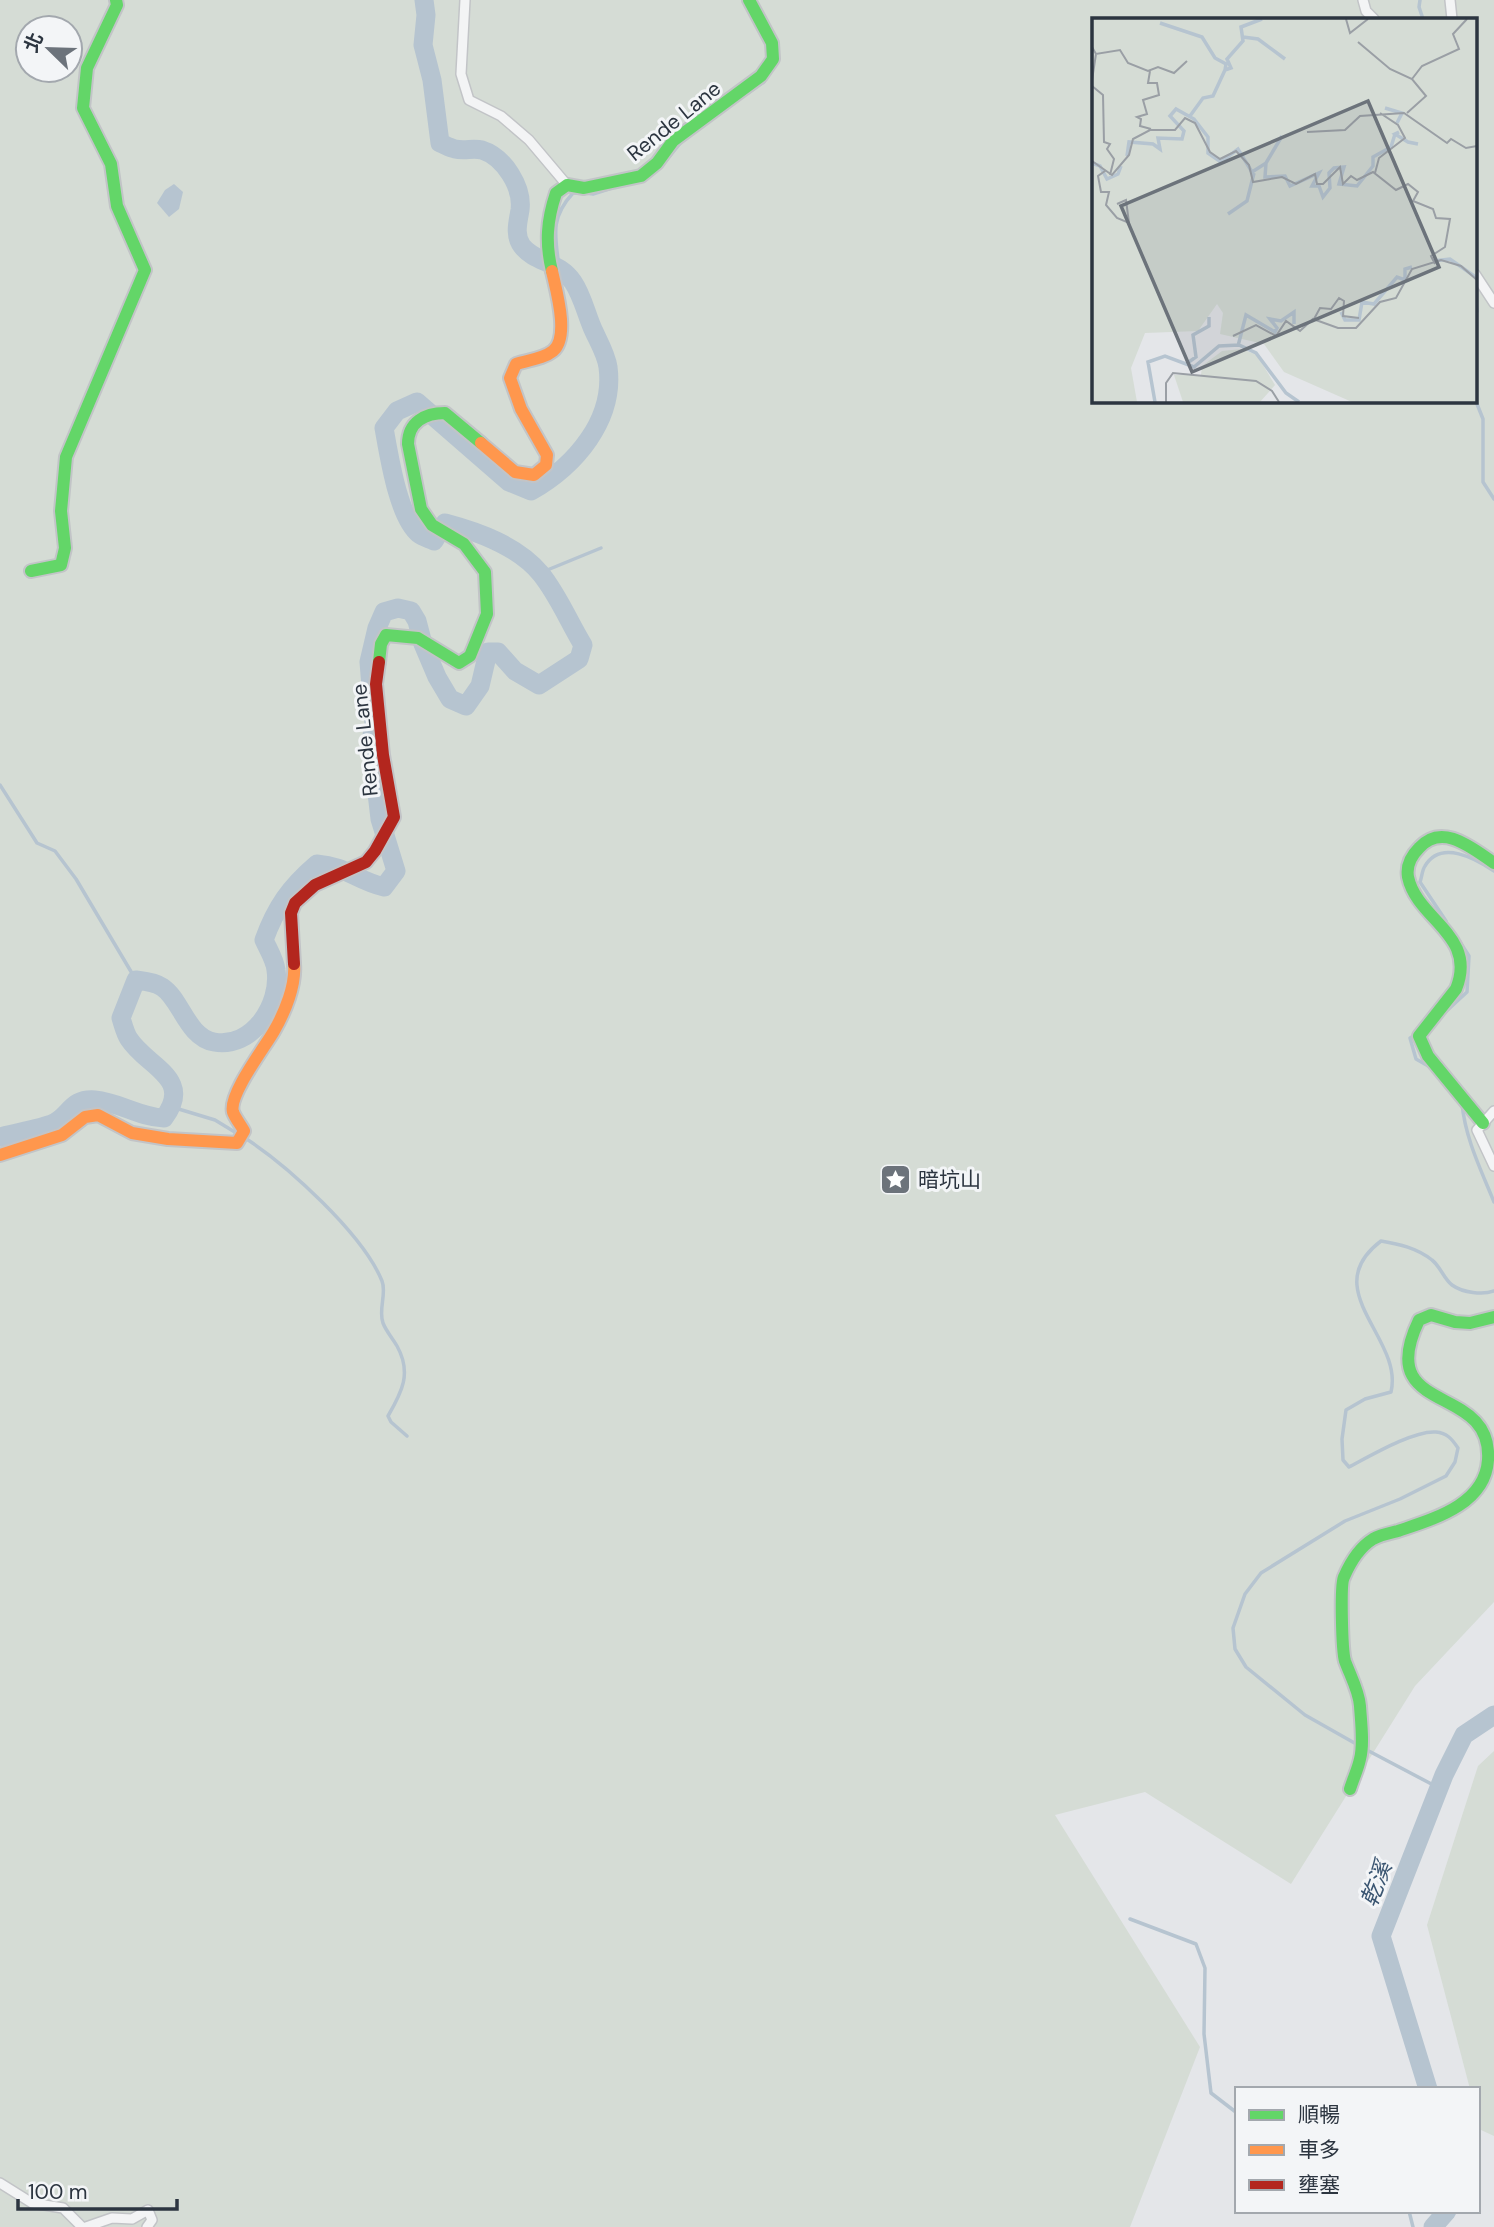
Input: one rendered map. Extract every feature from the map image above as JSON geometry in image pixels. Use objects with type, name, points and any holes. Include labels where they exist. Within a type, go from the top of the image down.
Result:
[{"type":"street","points":[[31,571],[61,565],[65,548],[61,511],[66,457],[145,270],[117,206],[111,164],[83,108],[87,68],[117,5],[116,0]]},
{"type":"street","points":[[465,0],[461,74],[469,100],[500,116],[529,140],[567,186]]},
{"type":"street","name":"Rende Lane","points":[[0,1155],[62,1135],[85,1117],[98,1115],[132,1133],[168,1139],[237,1143],[244,1131],[232,1111],[233,1098],[255,1057],[274,1031],[293,985],[295,971],[291,913],[295,903],[315,886],[366,862],[394,817],[383,755],[376,684],[381,643],[386,635],[422,640],[459,663],[470,656],[487,614],[485,572],[464,544],[432,525],[421,509],[408,433],[429,413],[445,413],[514,472],[534,475],[545,469],[548,463],[547,454],[521,409],[510,378],[516,364],[549,353],[559,339],[562,324],[548,254],[547,221],[556,193],[567,186],[584,188],[641,176],[657,163],[673,141],[761,76],[773,58],[772,43],[749,0]]},
{"type":"street","points":[[1363,0],[1366,11],[1373,18]]},
{"type":"street","points":[[1450,0],[1452,18]]},
{"type":"street","points":[[1476,276],[1494,303]]},
{"type":"street","points":[[1483,1123],[1428,1056],[1421,1032],[1452,997],[1462,974],[1461,961],[1451,937],[1424,906],[1409,880],[1407,863],[1412,853],[1430,837],[1445,836],[1464,844],[1494,863]]},
{"type":"street","points":[[1494,1111],[1477,1130],[1494,1166]]},
{"type":"street","points":[[1350,1789],[1361,1755],[1360,1703],[1344,1657],[1342,1580],[1355,1557],[1373,1539],[1438,1517],[1462,1504],[1479,1485],[1488,1462],[1487,1444],[1479,1424],[1461,1408],[1424,1391],[1412,1379],[1408,1356],[1410,1339],[1419,1320],[1431,1315],[1468,1324],[1494,1317]]},
{"type":"street","points":[[0,2183],[32,2203],[62,2208],[84,2227],[112,2218],[132,2219],[148,2210],[152,2220],[147,2227]]},
{"type":"shaded area","points":[[0,0],[1494,0],[1494,1602],[1415,1686],[1291,1884],[1145,1792],[1055,1815],[1200,2047],[1130,2227],[0,2227]]},
{"type":"shaded area","points":[[174,184],[183,192],[179,209],[169,217],[157,203],[165,190]]},
{"type":"shaded area","points":[[1494,1751],[1494,2136],[1481,2130],[1480,2087],[1469,2087],[1427,1925],[1478,1766]]},
{"type":"waterway","points":[[0,1137],[54,1123],[76,1104],[87,1100],[104,1101],[164,1118],[172,1104],[174,1093],[171,1083],[129,1039],[121,1018],[136,980],[162,987],[191,1026],[205,1039],[214,1042],[240,1039],[252,1032],[261,1022],[274,997],[275,966],[264,940],[279,908],[299,881],[317,864],[336,868],[384,887],[396,871],[380,819],[371,741],[374,724],[369,662],[377,628],[384,612],[398,608],[411,611],[437,677],[450,699],[466,706],[480,686],[488,652],[498,652],[515,671],[539,685],[579,659],[583,645],[553,591],[532,564],[497,541],[445,523],[434,541],[419,534],[405,514],[392,469],[384,428],[397,411],[417,402],[509,482],[531,491],[563,469],[589,440],[605,405],[609,387],[605,357],[576,287],[561,270],[527,252],[520,242],[517,228],[520,201],[510,174],[498,159],[482,150],[455,149],[440,143],[432,80],[423,45],[426,15],[424,0]]},
{"type":"waterway","points":[[1420,0],[1423,18]]},
{"type":"waterway","points":[[748,93],[764,82]]},
{"type":"waterway","points":[[665,162],[682,141]]},
{"type":"waterway","points":[[586,193],[593,194],[612,188]]},
{"type":"waterway","points":[[559,267],[557,219],[573,193],[578,193]]},
{"type":"waterway","points":[[1476,304],[1476,313]]},
{"type":"waterway","points":[[1476,402],[1483,419],[1483,482],[1494,499]]},
{"type":"waterway","points":[[540,573],[601,548]]},
{"type":"waterway","points":[[0,785],[37,843],[55,851],[76,879],[136,980]]},
{"type":"waterway","points":[[1446,921],[1420,882],[1424,868],[1432,858],[1440,854],[1459,854],[1494,871]]},
{"type":"waterway","points":[[1440,1017],[1467,992],[1469,956],[1460,942]]},
{"type":"waterway","points":[[1417,1034],[1410,1038],[1416,1059],[1430,1067]]},
{"type":"waterway","points":[[1462,1103],[1470,1141],[1494,1202]]},
{"type":"waterway","points":[[172,1107],[215,1120],[238,1134]]},
{"type":"waterway","points":[[245,1138],[281,1165],[322,1202],[372,1262],[384,1291],[381,1313],[383,1323],[397,1346],[404,1365],[401,1390],[388,1416],[407,1436]]},
{"type":"waterway","points":[[1358,1745],[1305,1715],[1246,1667],[1235,1649],[1233,1628],[1245,1594],[1261,1573],[1345,1521],[1400,1499],[1446,1476],[1455,1462],[1458,1448],[1449,1437],[1436,1432],[1404,1439],[1349,1467],[1343,1460],[1342,1439],[1346,1410],[1365,1399],[1391,1392],[1392,1372],[1386,1353],[1359,1296],[1357,1278],[1363,1259],[1381,1241],[1394,1244],[1426,1256],[1457,1288],[1484,1293],[1494,1291]]},
{"type":"waterway","name":"乾溪","points":[[1427,2087],[1381,1936],[1444,1775],[1464,1735],[1494,1715]]},
{"type":"waterway","points":[[1365,1749],[1439,1788]]},
{"type":"waterway","points":[[1130,1919],[1196,1944],[1205,1968],[1204,2034],[1211,2093],[1235,2111]]},
{"type":"waterway","points":[[1410,2213],[1413,2227]]},
{"type":"waterway","name":"乾溪","points":[[1433,2227],[1445,2213]]},
{"type":"traffic: fast","points":[[31,571],[61,565],[65,548],[61,511],[66,457],[145,270],[117,206],[111,164],[83,108],[87,68],[117,5],[116,0]]},
{"type":"traffic: fast","points":[[552,271],[548,232],[556,193],[567,185],[584,188],[641,176],[657,163],[673,141],[761,76],[773,59],[772,43],[749,0]]},
{"type":"traffic: fast","points":[[379,662],[381,644],[386,635],[418,638],[459,663],[470,656],[487,614],[485,572],[464,544],[432,525],[421,509],[408,444],[411,430],[419,420],[445,413],[481,443]]},
{"type":"traffic: fast","points":[[1483,1123],[1428,1056],[1419,1036],[1456,989],[1461,970],[1453,941],[1422,905],[1408,877],[1408,869],[1416,851],[1437,837],[1457,840],[1494,863]]},
{"type":"traffic: fast","points":[[1350,1789],[1360,1759],[1362,1733],[1359,1700],[1344,1655],[1344,1577],[1356,1556],[1373,1539],[1441,1515],[1467,1499],[1478,1488],[1485,1475],[1488,1460],[1485,1435],[1473,1419],[1421,1387],[1411,1372],[1409,1351],[1419,1320],[1431,1315],[1470,1323],[1494,1317]]},
{"type":"traffic: slow","points":[[481,443],[515,472],[534,475],[546,465],[547,455],[521,409],[510,378],[516,364],[545,356],[558,344],[561,325],[552,271]]},
{"type":"traffic: slow","points":[[0,1155],[62,1135],[85,1117],[98,1115],[132,1133],[168,1139],[237,1143],[244,1131],[233,1112],[236,1094],[282,1015],[289,998],[294,964]]},
{"type":"traffic: jam","points":[[294,964],[291,913],[295,903],[315,885],[366,862],[394,817],[383,755],[376,684],[379,662]]},
{"type":"place","name":"暗坑山","points":[[895,1180]]}]
